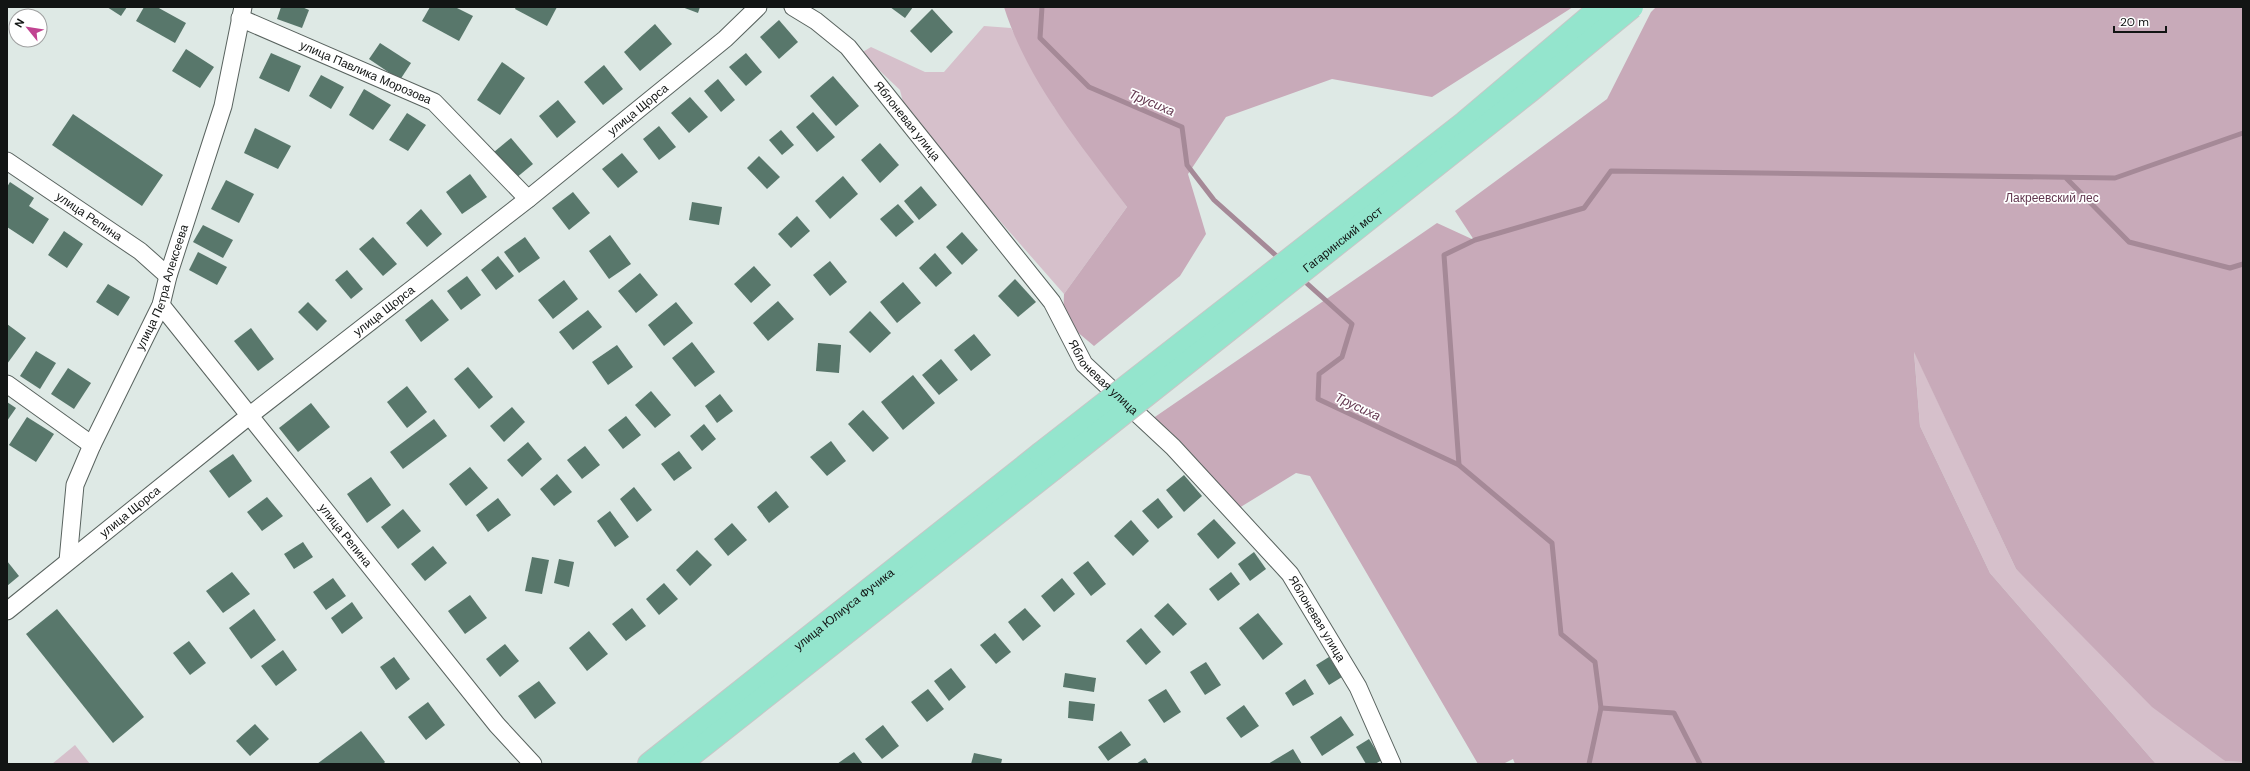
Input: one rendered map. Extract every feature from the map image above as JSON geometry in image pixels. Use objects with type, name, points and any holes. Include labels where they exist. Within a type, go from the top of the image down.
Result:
[{"type":"main road","name":"Гагаринский мост","points":[[1046,462],[1464,122],[1601,7]]},
{"type":"main road","name":"Гагаринский мост","points":[[1046,462],[1530,91],[1632,7]]},
{"type":"main road","name":"улица Юлиуса Фучика","points":[[649,764],[1046,462]]},
{"type":"main road","name":"улица Юлиуса Фучика","points":[[680,764],[1046,462]]},
{"type":"street","name":"улица Щорса","points":[[7,611],[249,416],[528,199],[726,39],[758,7]]},
{"type":"street","name":"Яблоневая улица","points":[[792,7],[816,21],[848,47],[1052,302],[1084,364],[1173,447],[1290,574],[1358,687],[1392,764]]},
{"type":"street","name":"улица Павлика Морозова","points":[[241,13],[434,102],[528,199]]},
{"type":"street","name":"улица Петра Алексеева","points":[[68,561],[75,485],[92,445],[161,305],[168,276],[223,106],[241,13]]},
{"type":"street","name":"улица Репина","points":[[7,161],[140,251],[168,276]]},
{"type":"street","name":"улица Репина","points":[[161,305],[498,724],[533,764]]},
{"type":"street","points":[[7,384],[92,445]]},
{"type":"shaded area","points":[[984,26],[1011,28],[1054,107],[1127,207],[1064,294],[906,114],[900,90],[861,53],[871,47],[925,72],[944,72]]},
{"type":"shaded area","points":[[1914,351],[2016,569],[2225,761],[2243,762],[2243,764],[2156,764],[1990,573],[1920,426]]},
{"type":"shaded area","points":[[75,745],[90,764],[52,764]]},
{"type":"green space","points":[[1004,7],[1573,7],[1432,97],[1332,79],[1226,117],[1188,174],[1206,234],[1180,276],[1094,346],[1063,320],[1064,294],[1127,207],[1074,136],[1041,87],[1014,34]]},
{"type":"green space","name":"Лакреевский лес","points":[[1656,7],[2243,7],[2243,762],[2225,761],[2152,707],[2016,569],[1914,352],[1920,426],[1990,573],[2156,764],[1515,764],[1513,759],[1503,764],[1478,764],[1310,476],[1296,473],[1239,508],[1149,421],[1437,223],[1474,240],[1455,211],[1607,99],[1651,12]]},
{"type":"building","points":[[107,7],[127,7],[121,16]]},
{"type":"building","points":[[144,7],[157,7],[186,23],[175,43],[136,21]]},
{"type":"building","points":[[281,7],[302,7],[309,10],[302,28],[277,19]]},
{"type":"building","points":[[430,7],[455,7],[473,16],[459,41],[422,21]]},
{"type":"building","points":[[516,7],[557,7],[547,26],[515,9]]},
{"type":"building","points":[[682,7],[700,7],[698,13]]},
{"type":"building","points":[[890,7],[913,7],[905,18]]},
{"type":"building","points":[[932,9],[953,32],[931,53],[910,31]]},
{"type":"building","points":[[779,20],[798,42],[779,59],[760,37]]},
{"type":"building","points":[[655,24],[672,44],[640,71],[624,52]]},
{"type":"building","points":[[380,43],[411,63],[400,80],[369,59]]},
{"type":"building","points":[[186,49],[214,67],[200,88],[172,71]]},
{"type":"building","points":[[271,53],[301,66],[289,92],[259,78]]},
{"type":"building","points":[[746,53],[762,72],[746,86],[729,67]]},
{"type":"building","points":[[502,62],[525,78],[500,115],[477,100]]},
{"type":"building","points":[[604,65],[623,89],[603,105],[584,82]]},
{"type":"building","points":[[321,75],[344,87],[331,109],[309,96]]},
{"type":"building","points":[[833,76],[859,106],[836,126],[810,96]]},
{"type":"building","points":[[718,79],[735,100],[721,112],[704,91]]},
{"type":"building","points":[[364,89],[391,105],[373,130],[349,115]]},
{"type":"building","points":[[690,97],[708,117],[689,133],[671,113]]},
{"type":"building","points":[[558,100],[576,122],[557,138],[539,116]]},
{"type":"building","points":[[813,112],[835,137],[817,152],[796,127]]},
{"type":"building","points":[[407,113],[426,125],[408,151],[389,140]]},
{"type":"building","points":[[73,114],[163,175],[142,206],[52,145]]},
{"type":"building","points":[[659,126],[676,147],[659,160],[643,139]]},
{"type":"building","points":[[255,128],[291,146],[278,169],[244,153]]},
{"type":"building","points":[[781,130],[794,145],[782,155],[769,140]]},
{"type":"building","points":[[511,138],[533,164],[516,178],[494,152]]},
{"type":"building","points":[[880,143],[899,165],[880,183],[861,160]]},
{"type":"building","points":[[622,153],[638,172],[618,188],[602,169]]},
{"type":"building","points":[[759,156],[780,177],[767,189],[747,168]]},
{"type":"building","points":[[470,174],[487,197],[462,214],[446,192]]},
{"type":"building","points":[[843,176],[858,194],[830,219],[815,201]]},
{"type":"building","points":[[226,180],[254,194],[239,223],[211,209]]},
{"type":"building","points":[[10,182],[34,198],[29,206],[49,219],[33,244],[7,227],[7,187]]},
{"type":"building","points":[[921,186],[937,205],[919,220],[904,201]]},
{"type":"building","points":[[573,192],[590,213],[569,230],[552,208]]},
{"type":"building","points":[[692,202],[722,207],[719,225],[689,220]]},
{"type":"building","points":[[898,204],[914,222],[896,237],[880,219]]},
{"type":"building","points":[[421,209],[442,234],[427,247],[406,223]]},
{"type":"building","points":[[797,216],[810,231],[791,248],[778,234]]},
{"type":"building","points":[[203,225],[233,240],[223,258],[193,242]]},
{"type":"building","points":[[64,231],[83,244],[67,268],[48,255]]},
{"type":"building","points":[[962,232],[978,250],[962,265],[946,247]]},
{"type":"building","points":[[610,235],[631,264],[609,279],[589,251]]},
{"type":"building","points":[[373,237],[397,264],[383,276],[359,249]]},
{"type":"building","points":[[525,237],[540,258],[519,273],[504,252]]},
{"type":"building","points":[[198,252],[227,267],[217,285],[189,270]]},
{"type":"building","points":[[935,253],[952,273],[936,287],[919,268]]},
{"type":"building","points":[[498,256],[514,276],[496,290],[481,270]]},
{"type":"building","points":[[830,261],[847,282],[830,296],[813,275]]},
{"type":"building","points":[[754,266],[771,285],[751,303],[734,284]]},
{"type":"building","points":[[347,270],[363,289],[351,299],[335,280]]},
{"type":"building","points":[[640,273],[658,295],[636,313],[618,291]]},
{"type":"building","points":[[467,276],[481,295],[461,310],[447,291]]},
{"type":"building","points":[[1015,279],[1036,302],[1018,317],[998,296]]},
{"type":"building","points":[[564,280],[578,299],[553,319],[538,300]]},
{"type":"building","points":[[903,282],[921,303],[897,323],[880,302]]},
{"type":"building","points":[[108,284],[130,297],[118,316],[96,302]]},
{"type":"building","points":[[432,299],[449,320],[421,342],[405,320]]},
{"type":"building","points":[[778,301],[794,319],[768,341],[753,323]]},
{"type":"building","points":[[308,302],[327,321],[317,331],[298,312]]},
{"type":"building","points":[[676,302],[693,323],[664,346],[648,325]]},
{"type":"building","points":[[588,310],[602,327],[573,350],[559,332]]},
{"type":"building","points":[[870,311],[891,333],[870,353],[849,332]]},
{"type":"building","points":[[7,324],[26,338],[7,364]]},
{"type":"building","points":[[251,328],[274,359],[258,371],[234,341]]},
{"type":"building","points":[[974,334],[991,355],[971,371],[954,350]]},
{"type":"building","points":[[692,342],[715,372],[695,387],[672,358]]},
{"type":"building","points":[[818,343],[841,345],[839,373],[816,371]]},
{"type":"building","points":[[617,345],[633,367],[608,385],[592,362]]},
{"type":"building","points":[[36,351],[56,363],[40,389],[20,376]]},
{"type":"building","points":[[941,359],[958,380],[939,395],[922,375]]},
{"type":"building","points":[[468,367],[493,397],[479,409],[454,379]]},
{"type":"building","points":[[68,368],[91,383],[74,409],[51,394]]},
{"type":"building","points":[[913,375],[935,403],[903,430],[881,402]]},
{"type":"building","points":[[407,386],[427,412],[407,428],[387,402]]},
{"type":"building","points":[[651,391],[671,415],[655,428],[635,405]]},
{"type":"building","points":[[720,394],[733,411],[717,423],[705,406]]},
{"type":"building","points":[[7,402],[16,408],[7,421]]},
{"type":"building","points":[[311,403],[330,427],[298,452],[279,428]]},
{"type":"building","points":[[512,407],[525,422],[504,442],[490,426]]},
{"type":"building","points":[[863,410],[889,438],[873,452],[848,424]]},
{"type":"building","points":[[626,416],[641,435],[623,449],[608,430]]},
{"type":"building","points":[[27,417],[54,434],[36,462],[9,445]]},
{"type":"building","points":[[434,419],[447,436],[403,469],[390,452]]},
{"type":"building","points":[[704,424],[716,439],[702,451],[690,436]]},
{"type":"building","points":[[831,441],[846,461],[827,476],[810,457]]},
{"type":"building","points":[[528,442],[542,459],[522,477],[507,460]]},
{"type":"building","points":[[585,446],[600,465],[582,479],[567,460]]},
{"type":"building","points":[[679,451],[692,468],[674,481],[661,464]]},
{"type":"building","points":[[233,454],[252,481],[229,498],[209,471]]},
{"type":"building","points":[[470,467],[488,488],[466,506],[449,484]]},
{"type":"building","points":[[557,474],[572,492],[554,506],[540,489]]},
{"type":"building","points":[[1184,475],[1202,496],[1184,512],[1166,490]]},
{"type":"building","points":[[371,477],[391,505],[367,523],[347,494]]},
{"type":"building","points":[[634,487],[652,510],[637,522],[620,499]]},
{"type":"building","points":[[776,491],[789,507],[769,523],[757,507]]},
{"type":"building","points":[[267,497],[283,516],[262,531],[247,512]]},
{"type":"building","points":[[498,498],[511,515],[488,532],[476,515]]},
{"type":"building","points":[[1158,498],[1173,517],[1158,529],[1142,511]]},
{"type":"building","points":[[403,509],[421,531],[398,549],[381,527]]},
{"type":"building","points":[[610,511],[629,537],[615,547],[597,521]]},
{"type":"building","points":[[1214,519],[1236,543],[1218,559],[1197,534]]},
{"type":"building","points":[[1131,520],[1149,541],[1133,556],[1114,536]]},
{"type":"building","points":[[732,523],[747,540],[728,556],[714,539]]},
{"type":"building","points":[[303,542],[313,557],[294,569],[284,554]]},
{"type":"building","points":[[433,546],[447,563],[425,581],[411,564]]},
{"type":"building","points":[[697,550],[712,565],[690,586],[676,570]]},
{"type":"building","points":[[1254,552],[1266,569],[1250,581],[1238,564]]},
{"type":"building","points":[[532,557],[549,560],[542,594],[525,591]]},
{"type":"building","points":[[559,559],[574,562],[569,587],[554,583]]},
{"type":"building","points":[[7,561],[19,576],[7,586]]},
{"type":"building","points":[[1088,561],[1106,584],[1091,596],[1073,573]]},
{"type":"building","points":[[232,572],[250,594],[223,613],[206,591]]},
{"type":"building","points":[[1231,572],[1240,584],[1218,601],[1209,589]]},
{"type":"building","points":[[333,578],[346,596],[326,610],[313,592]]},
{"type":"building","points":[[1062,578],[1075,594],[1054,612],[1041,596]]},
{"type":"building","points":[[664,583],[678,599],[659,615],[646,599]]},
{"type":"building","points":[[470,595],[487,618],[465,634],[448,611]]},
{"type":"building","points":[[352,602],[363,618],[342,634],[331,618]]},
{"type":"building","points":[[1168,603],[1187,624],[1173,636],[1154,616]]},
{"type":"building","points":[[632,608],[646,626],[626,641],[612,624]]},
{"type":"building","points":[[1025,608],[1041,626],[1023,641],[1008,622]]},
{"type":"building","points":[[57,609],[144,717],[113,743],[26,634]]},
{"type":"building","points":[[254,609],[276,640],[251,659],[229,628]]},
{"type":"building","points":[[1258,613],[1283,644],[1263,660],[1239,628]]},
{"type":"building","points":[[1141,628],[1161,652],[1146,665],[1126,641]]},
{"type":"building","points":[[589,631],[608,654],[587,671],[569,648]]},
{"type":"building","points":[[995,633],[1011,652],[996,664],[980,645]]},
{"type":"building","points":[[189,641],[206,663],[190,675],[173,653]]},
{"type":"building","points":[[505,644],[519,661],[500,677],[486,659]]},
{"type":"building","points":[[283,650],[297,670],[276,686],[261,666]]},
{"type":"building","points":[[394,657],[410,679],[396,690],[380,667]]},
{"type":"building","points":[[1329,657],[1342,677],[1329,685],[1316,665]]},
{"type":"building","points":[[1206,662],[1221,685],[1205,695],[1190,672]]},
{"type":"building","points":[[951,668],[966,687],[949,701],[934,681]]},
{"type":"building","points":[[1065,673],[1096,678],[1094,692],[1063,687]]},
{"type":"building","points":[[1305,679],[1314,694],[1293,706],[1285,693]]},
{"type":"building","points":[[539,681],[556,703],[535,719],[518,696]]},
{"type":"building","points":[[928,689],[944,709],[927,722],[911,702]]},
{"type":"building","points":[[1166,689],[1181,712],[1164,723],[1148,700]]},
{"type":"building","points":[[1069,701],[1095,704],[1093,721],[1068,718]]},
{"type":"building","points":[[428,702],[445,725],[426,740],[408,717]]},
{"type":"building","points":[[1244,705],[1259,726],[1241,738],[1226,718]]},
{"type":"building","points":[[1341,716],[1354,735],[1322,756],[1310,737]]},
{"type":"building","points":[[255,724],[269,739],[250,756],[236,741]]},
{"type":"building","points":[[883,725],[899,746],[882,759],[865,739]]},
{"type":"building","points":[[361,731],[385,762],[383,764],[317,764]]},
{"type":"building","points":[[1121,731],[1131,745],[1108,761],[1098,747]]},
{"type":"building","points":[[1369,739],[1382,760],[1375,764],[1366,764],[1356,747]]},
{"type":"building","points":[[1293,749],[1302,764],[1268,764]]},
{"type":"building","points":[[854,752],[863,764],[837,764]]},
{"type":"building","points":[[974,753],[1002,759],[1001,764],[971,764]]},
{"type":"building","points":[[1145,758],[1149,764],[1136,764]]},
{"type":"waterway","name":"Трусиха","points":[[1042,7],[1040,38],[1089,87],[1182,127],[1187,165],[1214,200],[1281,260]]},
{"type":"waterway","points":[[1459,465],[1444,255],[1475,240],[1584,208],[1611,171],[2115,178],[2243,133]]},
{"type":"waterway","points":[[2067,179],[2129,242],[2230,268],[2243,264]]},
{"type":"waterway","name":"Трусиха","points":[[1302,279],[1352,324],[1342,357],[1319,374],[1318,399],[1459,465],[1552,543],[1561,634],[1595,662],[1601,708],[1589,764]]},
{"type":"waterway","points":[[1601,708],[1674,713],[1700,764]]}]
